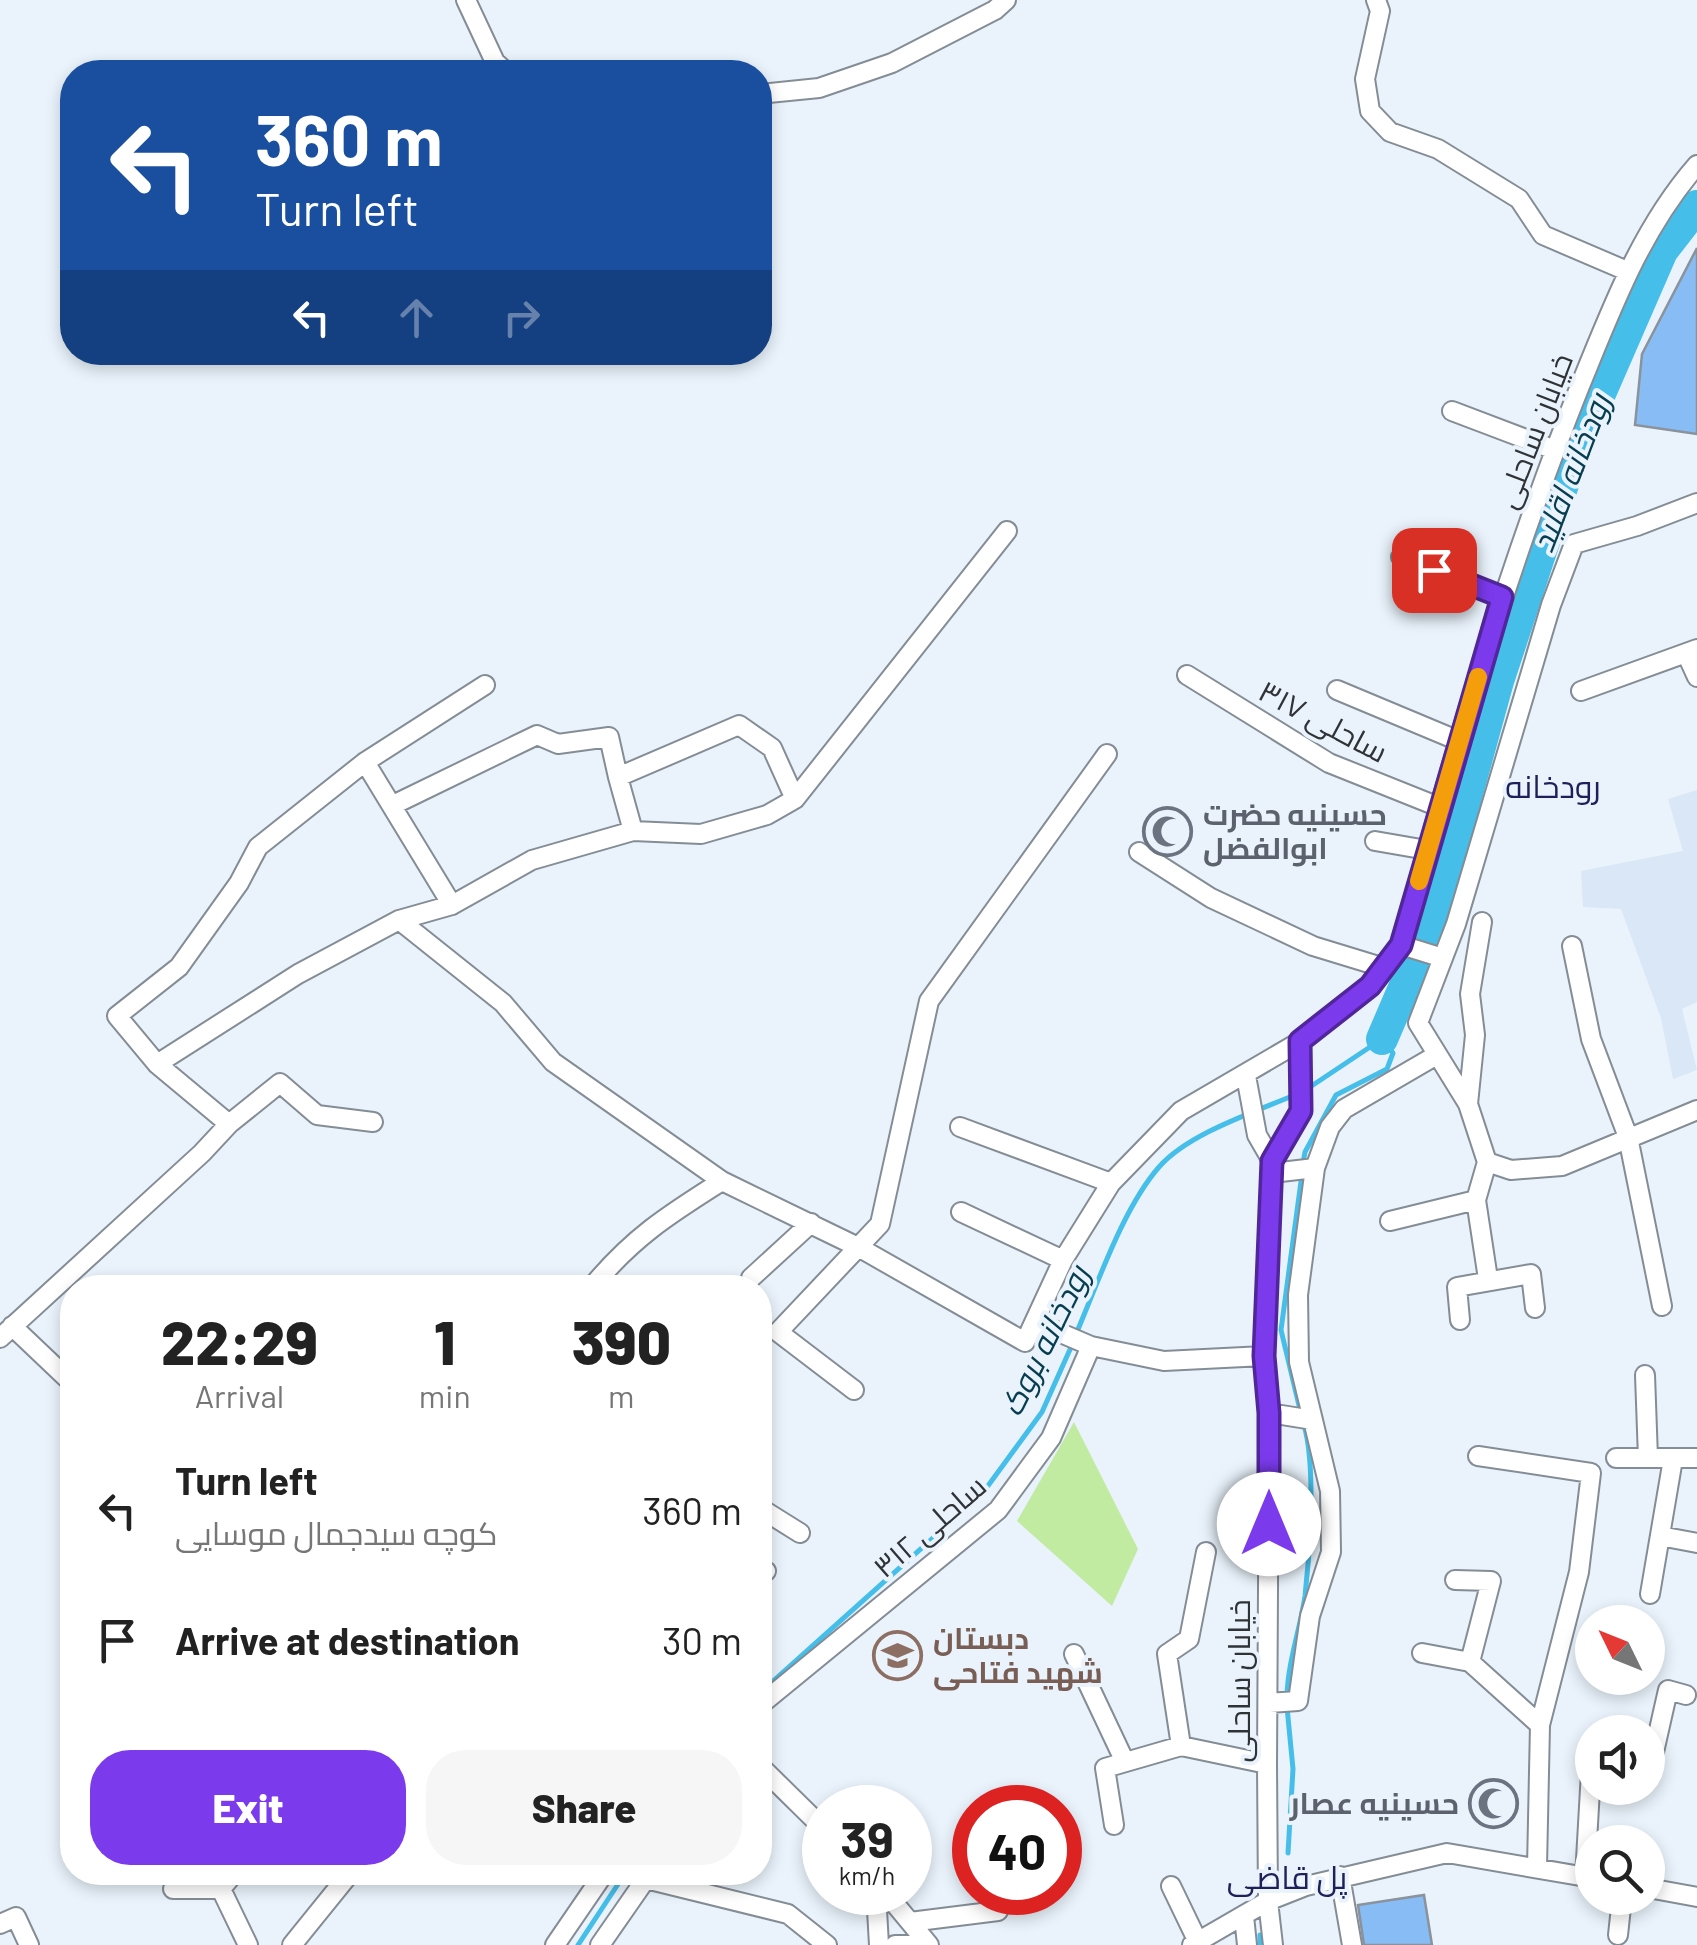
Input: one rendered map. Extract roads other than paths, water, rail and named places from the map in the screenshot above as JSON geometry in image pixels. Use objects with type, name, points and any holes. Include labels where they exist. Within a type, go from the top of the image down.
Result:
[{"type":"street","points":[[466,0],[494,60]]},
{"type":"street","points":[[772,93],[819,88],[892,64],[996,10],[1006,0]]},
{"type":"street","points":[[1376,0],[1380,10],[1365,80],[1370,111],[1390,132],[1438,149],[1519,199],[1544,235],[1627,271]]},
{"type":"street","name":"خیابان ساحلی","points":[[860,1248],[1024,1342],[1063,1260],[1111,1183],[1181,1111],[1248,1085],[1370,986],[1407,948],[1439,807],[1502,597],[1554,450],[1627,271],[1680,184],[1697,165]]},
{"type":"street","points":[[1452,411],[1554,450]]},
{"type":"street","points":[[1488,1280],[1476,1200],[1487,1162],[1468,1104],[1418,1023],[1574,544],[1697,503]]},
{"type":"street","points":[[156,1064],[298,974],[399,920],[452,905],[532,860],[633,831],[700,834],[768,815],[795,799],[1008,530]]},
{"type":"street","points":[[1401,557],[1502,597]]},
{"type":"street","points":[[1581,691],[1692,651],[1697,677]]},
{"type":"street","name":"ساحلی ۳۱۷","points":[[1187,674],[1328,763],[1439,807]]},
{"type":"street","points":[[229,1124],[156,1064],[117,1016],[179,967],[239,883],[258,847],[365,762],[485,685]]},
{"type":"street","points":[[1337,690],[1460,740]]},
{"type":"street","points":[[618,777],[738,725],[772,748],[795,799]]},
{"type":"street","points":[[393,805],[538,735],[558,744],[609,736],[633,831]]},
{"type":"street","points":[[854,1390],[778,1332],[880,1224],[929,1001],[1107,754]]},
{"type":"street","points":[[365,762],[452,905]]},
{"type":"street","points":[[1376,842],[1427,850]]},
{"type":"street","points":[[1139,852],[1211,898],[1296,938],[1385,968]]},
{"type":"street","points":[[399,920],[503,1003],[553,1062],[722,1180],[860,1248]]},
{"type":"street","points":[[1468,1104],[1474,1035],[1470,994],[1482,922]]},
{"type":"street","points":[[1572,946],[1591,1039],[1628,1137],[1662,1306]]},
{"type":"street","points":[[1407,948],[1440,958]]},
{"type":"street","name":"خیابان ساحلی","points":[[1272,1167],[1301,1111],[1300,1041]]},
{"type":"street","points":[[1278,1702],[1298,1701],[1310,1616],[1331,1552],[1330,1492],[1309,1420],[1283,1294],[1315,1168],[1330,1127],[1344,1108],[1435,1056]]},
{"type":"street","points":[[68,1275],[229,1124],[280,1083],[317,1115],[373,1122]]},
{"type":"street","name":"خیابان ساحلی","points":[[1248,1085],[1255,1124],[1272,1167],[1283,1294],[1264,1356],[1276,1414],[1278,1702],[1267,1764],[1268,1901],[1273,1945]]},
{"type":"street","points":[[1487,1162],[1511,1170],[1562,1166],[1697,1110]]},
{"type":"street","points":[[960,1128],[1111,1183]]},
{"type":"street","points":[[1272,1167],[1315,1168]]},
{"type":"street","points":[[602,1275],[621,1252],[655,1223],[722,1180]]},
{"type":"street","points":[[1390,1221],[1476,1200]]},
{"type":"street","points":[[961,1212],[1063,1260]]},
{"type":"street","points":[[753,1275],[811,1223]]},
{"type":"street","points":[[1460,1320],[1457,1287],[1488,1280],[1531,1274],[1535,1308]]},
{"type":"street","points":[[60,1283],[6,1332],[60,1374]]},
{"type":"street","points":[[1035,1322],[1091,1346],[1164,1361],[1264,1356]]},
{"type":"street","name":"ساحلی ۳۱۲","points":[[772,1696],[998,1510],[1050,1438],[1091,1346]]},
{"type":"street","points":[[1645,1375],[1648,1458]]},
{"type":"street","points":[[1276,1414],[1309,1420]]},
{"type":"street","points":[[1478,1456],[1591,1472],[1579,1572],[1540,1724],[1536,1867]]},
{"type":"street","points":[[1616,1458],[1697,1458]]},
{"type":"street","points":[[1650,1594],[1673,1459]]},
{"type":"street","points":[[772,1516],[800,1533]]},
{"type":"street","points":[[1660,1536],[1697,1543]]},
{"type":"street","points":[[1181,1746],[1166,1654],[1189,1639],[1206,1552]]},
{"type":"street","points":[[1454,1580],[1491,1581],[1470,1662]]},
{"type":"street","points":[[1422,1653],[1470,1662],[1540,1724]]},
{"type":"street","points":[[1074,1654],[1125,1762]]},
{"type":"street","points":[[1662,1715],[1668,1690],[1686,1695]]},
{"type":"street","points":[[1114,1825],[1105,1768],[1181,1746],[1267,1764]]},
{"type":"street","points":[[772,1778],[802,1807]]},
{"type":"street","points":[[1171,1886],[1195,1943],[1268,1901],[1340,1876],[1447,1853],[1575,1874]]},
{"type":"street","points":[[1340,1876],[1352,1945]]},
{"type":"street","points":[[1665,1891],[1695,1897],[1697,1877]]},
{"type":"street","points":[[174,1888],[220,1889],[224,1885]]},
{"type":"street","points":[[292,1945],[340,1885]]},
{"type":"street","points":[[556,1945],[596,1885]]},
{"type":"street","points":[[600,1945],[642,1885]]},
{"type":"street","points":[[681,1885],[788,1914],[827,1945]]},
{"type":"street","points":[[220,1889],[248,1945]]},
{"type":"street","points":[[877,1915],[879,1945]]},
{"type":"street","points":[[904,1915],[929,1945]]},
{"type":"street","points":[[910,1922],[966,1915]]},
{"type":"street","points":[[1618,1935],[1620,1915]]},
{"type":"street","points":[[1244,1916],[1247,1945]]},
{"type":"street","points":[[0,1924],[16,1917],[30,1945]]},
{"type":"street","points":[[895,1945],[914,1945]]},
{"type":"waterway","name":"رودخانه اقلید","points":[[1382,1039],[1431,925],[1498,681],[1571,460],[1662,251],[1697,206]]},
{"type":"waterway","points":[[1303,1163],[1305,1152],[1336,1095],[1387,1069],[1393,1053],[1382,1039],[1307,1089]]},
{"type":"waterway","name":"رودخانه بروک","points":[[1076,1334],[1123,1224],[1159,1167],[1205,1134],[1297,1094]]},
{"type":"waterway","points":[[1301,1414],[1281,1330],[1302,1174]]},
{"type":"waterway","name":"رودخانه بروک","points":[[772,1682],[982,1494],[1042,1412],[1072,1345]]},
{"type":"waterway","points":[[1287,1696],[1309,1556],[1311,1486],[1304,1425]]},
{"type":"waterway","points":[[1287,1707],[1293,1769],[1288,1853]]},
{"type":"waterway","name":"رودخانه بروک","points":[[578,1945],[617,1885]]},
{"type":"waterway","points":[[1260,1935],[1260,1945]]},
{"type":"place","name":"حسینیه حضرت ابوالفضل","points":[[1168,832]]},
{"type":"place","name":"دبستان شهید فتاحی","points":[[898,1656]]},
{"type":"place","name":"حسینیه عصار","points":[[1494,1804]]},
{"type":"district","name":"رودخانه","points":[[1553,787]]},
{"type":"district","name":"پل قاضی","points":[[1287,1878]]}]
